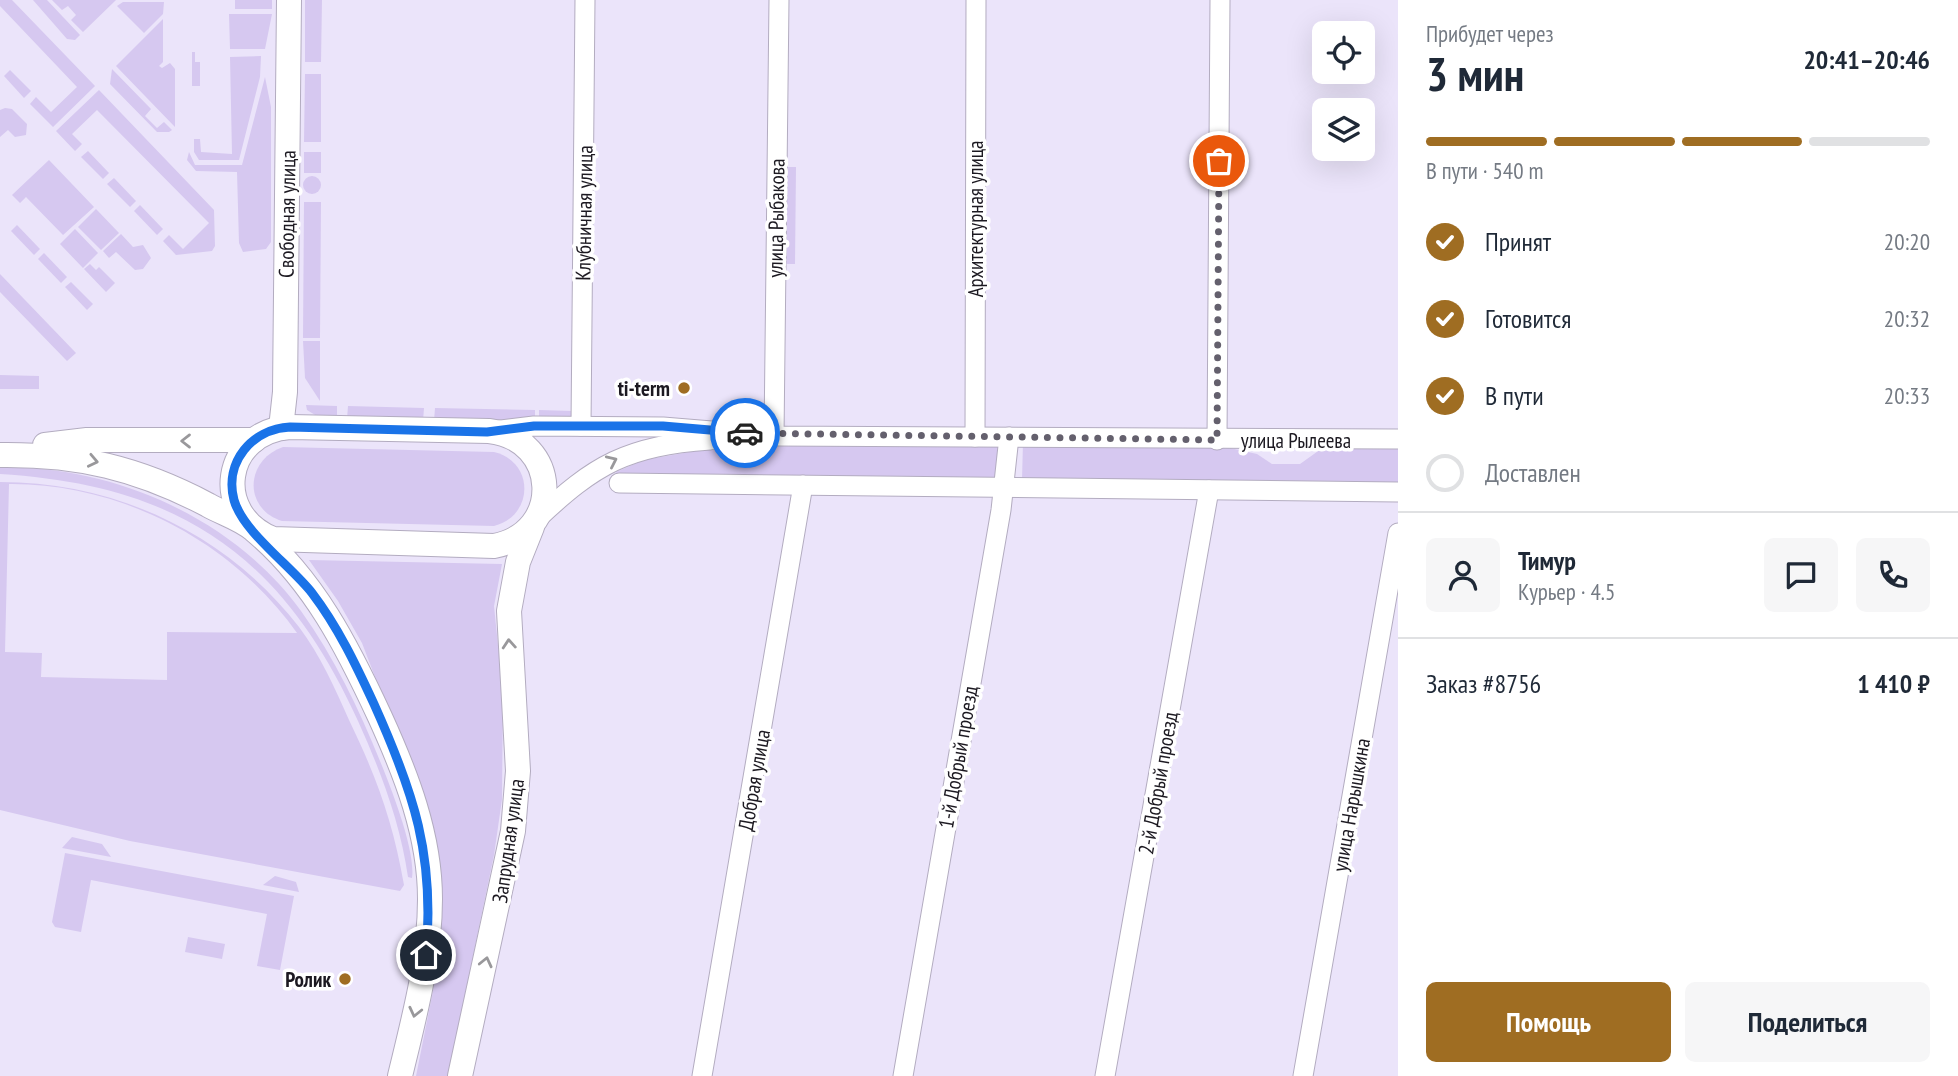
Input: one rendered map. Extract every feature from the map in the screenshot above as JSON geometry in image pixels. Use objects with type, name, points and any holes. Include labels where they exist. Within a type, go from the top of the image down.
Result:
[{"type":"main road","name":"Свободная улица","points":[[281,428],[285,393],[289,0]]},
{"type":"main road","name":"Запрудная улица","points":[[281,428],[487,432],[514,438],[528,448],[538,462],[544,478],[545,495],[518,562],[509,611],[518,761],[513,831],[460,1076]]},
{"type":"main road","points":[[0,455],[54,443],[87,440],[254,440],[281,428]]},
{"type":"main road","points":[[254,440],[240,456],[232,481],[236,506],[309,589],[343,640],[398,756],[417,816],[430,898],[428,935],[423,974],[400,1076]]},
{"type":"main road","points":[[0,455],[53,455],[123,469],[180,490],[281,541],[486,546],[510,541],[534,523]]},
{"type":"street","name":"Клубничная улица","points":[[581,426],[585,0]]},
{"type":"street","name":"улица Рыбакова","points":[[774,436],[779,0]]},
{"type":"street","name":"Архитектурная улица","points":[[975,437],[976,0]]},
{"type":"street","points":[[1217,440],[1220,0]]},
{"type":"street","name":"улица Рылеева","points":[[487,432],[534,426],[581,426],[692,429],[774,436],[1398,439]]},
{"type":"street","name":"улица Рылеева","points":[[534,523],[590,473],[615,459],[655,446],[774,436]]},
{"type":"street","name":"1-й Добрый проезд","points":[[903,1076],[1004,487],[1009,437]]},
{"type":"street","points":[[619,483],[1398,492]]},
{"type":"street","name":"Добрая улица","points":[[702,1076],[803,485]]},
{"type":"street","name":"2-й Добрый проезд","points":[[1104,1076],[1209,490]]},
{"type":"street","name":"улица Нарышкина","points":[[1303,1076],[1398,533]]},
{"type":"shaded area","points":[[0,0],[12,0],[95,86],[53,127],[30,104],[36,97],[51,112],[77,87],[0,6]]},
{"type":"shaded area","points":[[33,0],[47,0],[80,35],[75,40],[67,39]]},
{"type":"shaded area","points":[[52,0],[116,0],[83,32],[71,20],[76,15],[68,6],[62,10]]},
{"type":"shaded area","points":[[235,0],[272,0],[272,9],[235,9]]},
{"type":"shaded area","points":[[305,0],[322,0],[321,62],[305,62]]},
{"type":"shaded area","points":[[123,2],[164,2],[163,14],[144,33],[117,6]]},
{"type":"shaded area","points":[[229,14],[272,14],[265,49],[230,49]]},
{"type":"shaded area","points":[[163,19],[163,62],[159,66],[162,68],[170,63],[175,69],[175,127],[116,66]]},
{"type":"shaded area","points":[[192,52],[195,52],[195,62],[200,62],[200,86],[192,86]]},
{"type":"shaded area","points":[[261,56],[260,77],[239,160],[199,160],[194,152],[194,139],[200,139],[201,152],[232,154],[230,57]]},
{"type":"shaded area","points":[[112,69],[151,109],[145,116],[157,128],[164,122],[172,130],[157,132],[110,84]]},
{"type":"shaded area","points":[[10,70],[31,91],[24,98],[4,76]]},
{"type":"shaded area","points":[[305,74],[321,74],[321,142],[304,142]]},
{"type":"shaded area","points":[[265,77],[271,107],[271,242],[266,249],[243,252],[239,243],[237,172],[196,171],[187,160],[189,152],[195,165],[242,165]]},
{"type":"shaded area","points":[[99,90],[214,210],[215,246],[212,251],[176,255],[163,241],[169,235],[183,249],[209,223],[97,110],[72,134],[82,144],[75,151],[56,131]]},
{"type":"shaded area","points":[[12,109],[27,124],[26,135],[15,137],[8,130],[0,137],[0,110]]},
{"type":"shaded area","points":[[88,151],[109,173],[103,179],[81,157]]},
{"type":"shaded area","points":[[304,152],[321,152],[321,173],[304,173]]},
{"type":"shaded area","points":[[49,160],[94,207],[63,235],[26,197],[20,203],[12,195]]},
{"type":"shaded area","points":[[782,167],[796,167],[795,264],[780,264]]},
{"type":"shaded area","points":[[308,176],[316,176],[321,185],[319,192],[308,194],[303,189],[303,181]]},
{"type":"shaded area","points":[[114,178],[136,201],[130,207],[107,184]]},
{"type":"shaded area","points":[[304,202],[321,202],[320,338],[303,338]]},
{"type":"shaded area","points":[[140,205],[163,229],[157,235],[134,211]]},
{"type":"shaded area","points":[[96,209],[119,233],[101,250],[78,227]]},
{"type":"shaded area","points":[[17,225],[40,249],[34,255],[11,231]]},
{"type":"shaded area","points":[[75,229],[98,253],[83,268],[60,244]]},
{"type":"shaded area","points":[[121,234],[133,247],[143,245],[151,258],[143,269],[135,270],[116,252],[109,258],[103,251]]},
{"type":"shaded area","points":[[44,253],[67,277],[61,283],[38,259]]},
{"type":"shaded area","points":[[90,264],[96,270],[99,267],[115,283],[106,292],[84,269]]},
{"type":"shaded area","points":[[0,274],[76,353],[67,361],[0,292]]},
{"type":"shaded area","points":[[71,282],[93,304],[87,310],[65,287]]},
{"type":"shaded area","points":[[303,341],[320,341],[320,401],[305,378]]},
{"type":"shaded area","points":[[0,375],[39,376],[39,389],[0,389]]},
{"type":"shaded area","points":[[306,405],[337,406],[337,419],[320,418],[307,410]]},
{"type":"shaded area","points":[[348,406],[424,408],[423,421],[347,419]]},
{"type":"shaded area","points":[[435,408],[535,410],[535,423],[434,421]]},
{"type":"shaded area","points":[[539,410],[572,411],[572,424],[539,423]]},
{"type":"shaded area","points":[[930,440],[998,441],[996,478],[617,475],[616,472],[644,460],[701,450]]},
{"type":"shaded area","points":[[1023,442],[1212,444],[1257,454],[1272,464],[1300,464],[1321,449],[1398,446],[1398,484],[1022,480]]},
{"type":"shaded area","points":[[283,447],[494,452],[517,466],[523,477],[522,501],[517,512],[494,526],[282,521],[269,515],[260,506],[255,496],[254,484],[261,462],[270,453]]},
{"type":"shaded area","points":[[0,468],[42,469],[127,487],[206,524],[242,549],[274,578],[301,611],[324,647],[363,722],[402,820],[410,852],[412,878],[408,877],[389,798],[358,721],[328,663],[296,614],[259,573],[218,540],[173,513],[121,494],[64,481],[0,474]]},
{"type":"shaded area","points":[[0,482],[43,484],[86,492],[127,503],[166,520],[204,540],[238,565],[270,594],[314,649],[368,761],[389,820],[404,885],[400,891],[130,841],[0,810]],"holes":[[[9,484],[51,486],[92,494],[171,524],[241,571],[271,600],[297,633],[167,632],[167,680],[41,677],[42,653],[5,652]]]},
{"type":"shaded area","points":[[309,560],[502,564],[494,606],[503,694],[502,799],[494,855],[448,1076],[416,1076],[440,956],[442,921],[439,873],[393,724],[362,643],[338,601]]},
{"type":"shaded area","points":[[72,837],[102,844],[111,857],[62,848]]},
{"type":"shaded area","points":[[65,853],[294,896],[280,970],[257,966],[267,914],[91,880],[81,932],[55,927],[52,922]]},
{"type":"shaded area","points":[[275,876],[296,882],[299,892],[263,885]]},
{"type":"shaded area","points":[[188,937],[225,944],[222,959],[185,952]]},
{"type":"way so far","points":[[745,433],[774,436],[1217,440],[1219,161]]},
{"type":"place","name":"ti-term","points":[[684,388]]},
{"type":"place","name":"Ролик","points":[[345,979]]},
{"type":"route","points":[[426,955],[430,898],[428,876],[422,836],[405,775],[358,667],[333,622],[296,573],[245,520],[236,506],[232,489],[233,472],[244,449],[264,433],[290,427],[487,432],[534,426],[663,426],[745,433]]}]
